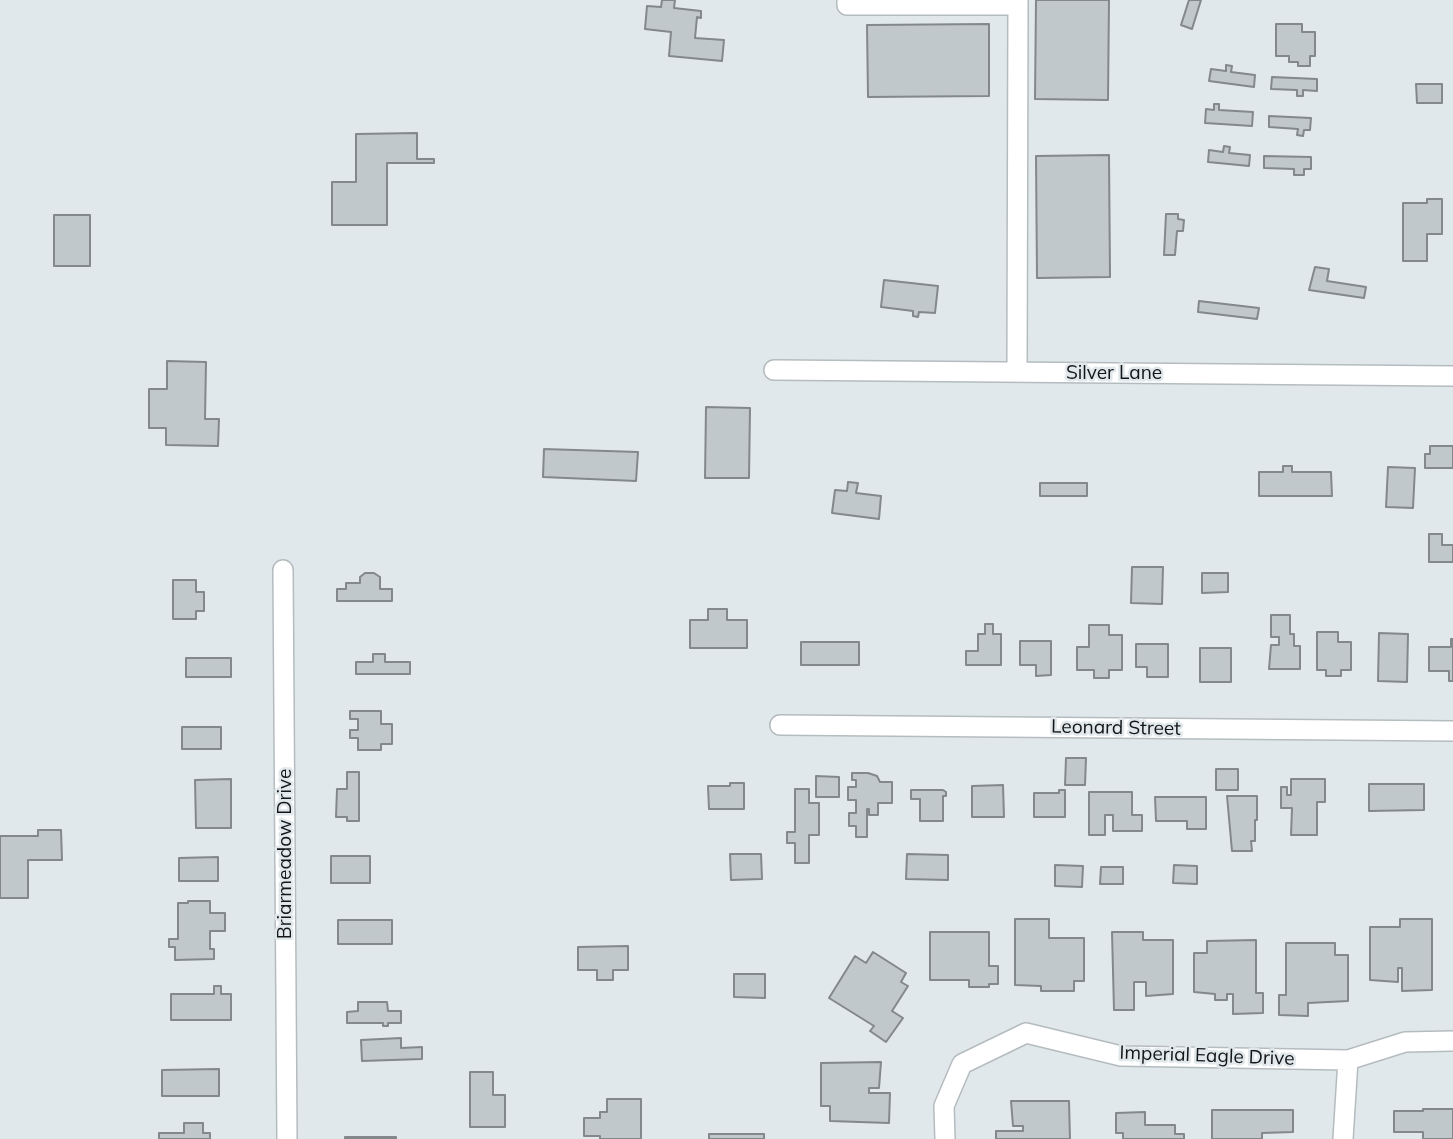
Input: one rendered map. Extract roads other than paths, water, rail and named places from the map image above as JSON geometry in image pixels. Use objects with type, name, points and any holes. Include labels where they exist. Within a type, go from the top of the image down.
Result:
[{"type":"street","points":[[847,0],[847,5],[1018,3],[1017,372]]},
{"type":"street","name":"Silver Lane","points":[[774,370],[1453,376]]},
{"type":"street","name":"Briarmeadow Drive","points":[[284,570],[287,1139]]},
{"type":"street","name":"Leonard Street","points":[[780,725],[1453,731]]},
{"type":"street","name":"Imperial Eagle Drive","points":[[945,1139],[944,1107],[962,1064],[1026,1033],[1121,1056],[1349,1060],[1405,1041],[1453,1041]]},
{"type":"street","points":[[1343,1139],[1349,1060]]}]
